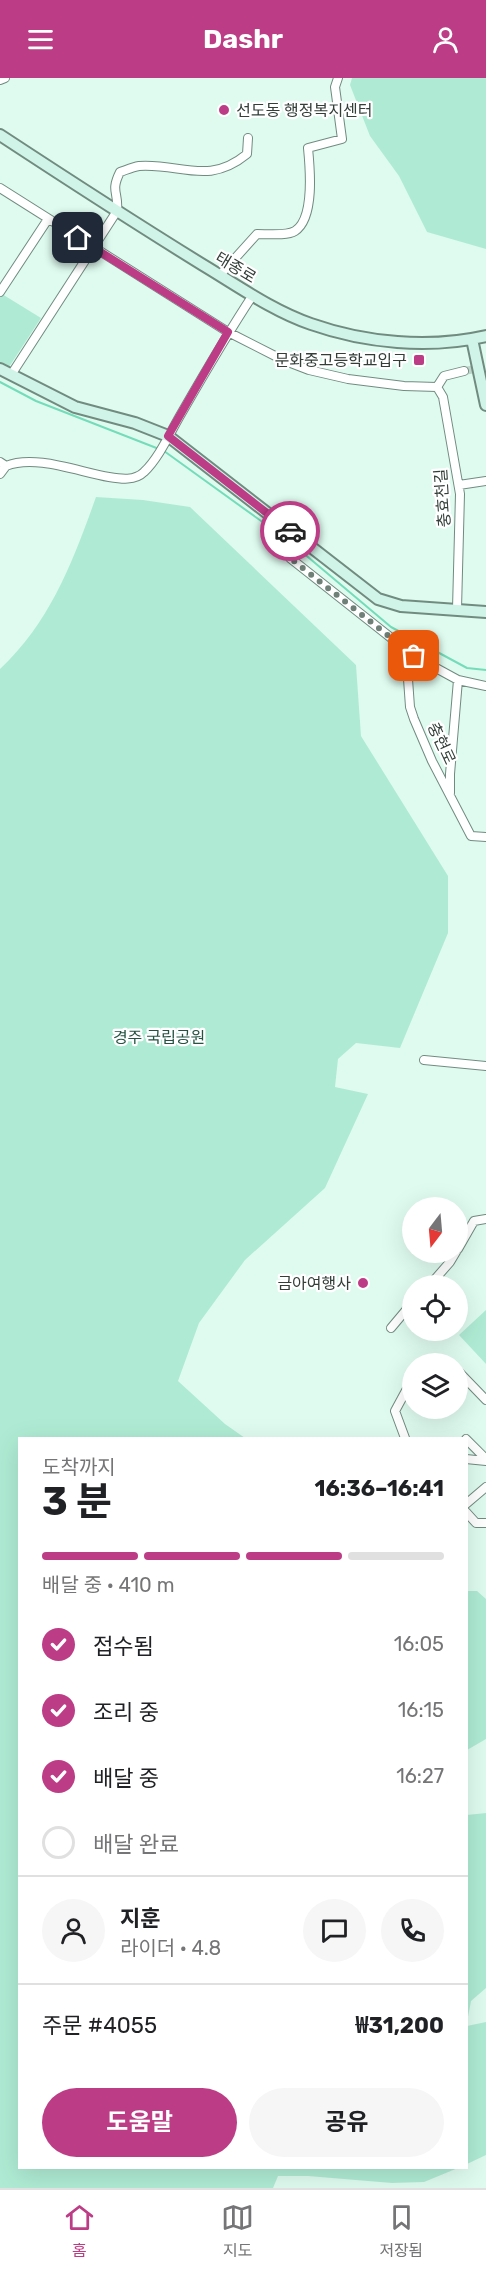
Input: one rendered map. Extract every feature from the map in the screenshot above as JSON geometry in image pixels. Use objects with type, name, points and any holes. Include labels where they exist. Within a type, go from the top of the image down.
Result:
[{"type":"street","points":[[0,80],[5,78]]},
{"type":"street","points":[[220,275],[257,234],[294,232],[302,225],[311,193],[308,148],[342,139],[335,87],[338,78]]},
{"type":"street","name":"태종로","points":[[0,135],[220,275],[296,318],[352,335],[400,342],[472,339],[486,336]]},
{"type":"street","points":[[11,375],[117,211],[114,192],[115,182],[120,172],[137,166],[203,173],[236,163],[247,154],[249,138]]},
{"type":"street","points":[[2,193],[48,219],[228,332],[283,360],[322,373],[373,383],[437,387],[444,376],[464,371]]},
{"type":"street","points":[[0,292],[48,219]]},
{"type":"street","points":[[0,474],[3,464],[24,461],[115,478],[131,479],[144,472],[168,436],[228,332],[253,295]]},
{"type":"street","points":[[472,339],[486,405]]},
{"type":"street","points":[[0,369],[75,407],[135,423],[168,436],[378,599],[401,606],[486,612]]},
{"type":"street","name":"충효천길","points":[[437,387],[443,397],[459,485],[457,609]]},
{"type":"street","points":[[459,485],[486,481]]},
{"type":"street","points":[[303,541],[290,558],[428,665],[458,680],[486,686]]},
{"type":"street","name":"충현로","points":[[399,644],[402,666],[408,679],[410,707],[432,761],[471,836],[486,837]]},
{"type":"street","points":[[451,797],[450,774],[458,680]]},
{"type":"street","points":[[424,1060],[486,1066]]},
{"type":"street","points":[[468,1231],[474,1221],[486,1219]]},
{"type":"street","points":[[438,1275],[447,1263]]},
{"type":"street","points":[[391,1328],[402,1315]]},
{"type":"street","points":[[468,1381],[486,1400]]},
{"type":"street","points":[[402,1399],[395,1412],[405,1437]]},
{"type":"street","points":[[468,1440],[486,1460]]},
{"type":"street","points":[[468,1459],[486,1460]]},
{"type":"street","points":[[468,1502],[486,1487]]},
{"type":"street","points":[[468,1514],[476,1522],[486,1523]]},
{"type":"green space","points":[[352,78],[486,78],[486,249],[427,232],[399,176],[370,136],[350,85]]},
{"type":"green space","points":[[2,294],[41,318],[9,367],[3,368],[0,366],[0,297]]},
{"type":"green space","name":"경주 국립공원","points":[[96,497],[143,500],[190,507],[356,665],[361,736],[448,876],[448,933],[400,1048],[356,1043],[338,1059],[335,1087],[368,1094],[325,1188],[245,1260],[199,1323],[178,1381],[225,1424],[244,1437],[18,1437],[18,2169],[456,2169],[424,2182],[392,2183],[308,2176],[278,2176],[273,2188],[0,2188],[0,669],[18,650],[47,610],[78,544]]},
{"type":"green space","points":[[486,1310],[486,1364],[465,1341],[468,1341],[468,1327]]},
{"type":"green space","points":[[468,1591],[477,1591],[486,1599],[486,1739],[468,1749]]},
{"type":"green space","points":[[486,1813],[486,1988],[471,2001],[468,2017],[468,1815]]},
{"type":"green space","points":[[486,2022],[486,2155],[468,2164],[468,2026]]},
{"type":"waterway","points":[[0,382],[36,401],[159,449]]},
{"type":"waterway","points":[[164,451],[293,544]]},
{"type":"waterway","points":[[302,552],[391,627],[467,668],[486,670]]},
{"type":"tunnel","points":[[464,371],[486,367]]},
{"type":"way so far","points":[[290,531],[303,541],[290,558],[414,656]]},
{"type":"place","name":"선도동 행정복지센터","points":[[224,110]]},
{"type":"place","name":"문화중고등학교입구","points":[[419,360]]},
{"type":"place","name":"금아여행사","points":[[363,1283]]},
{"type":"route","points":[[78,238],[228,332],[168,436],[290,531]]}]
